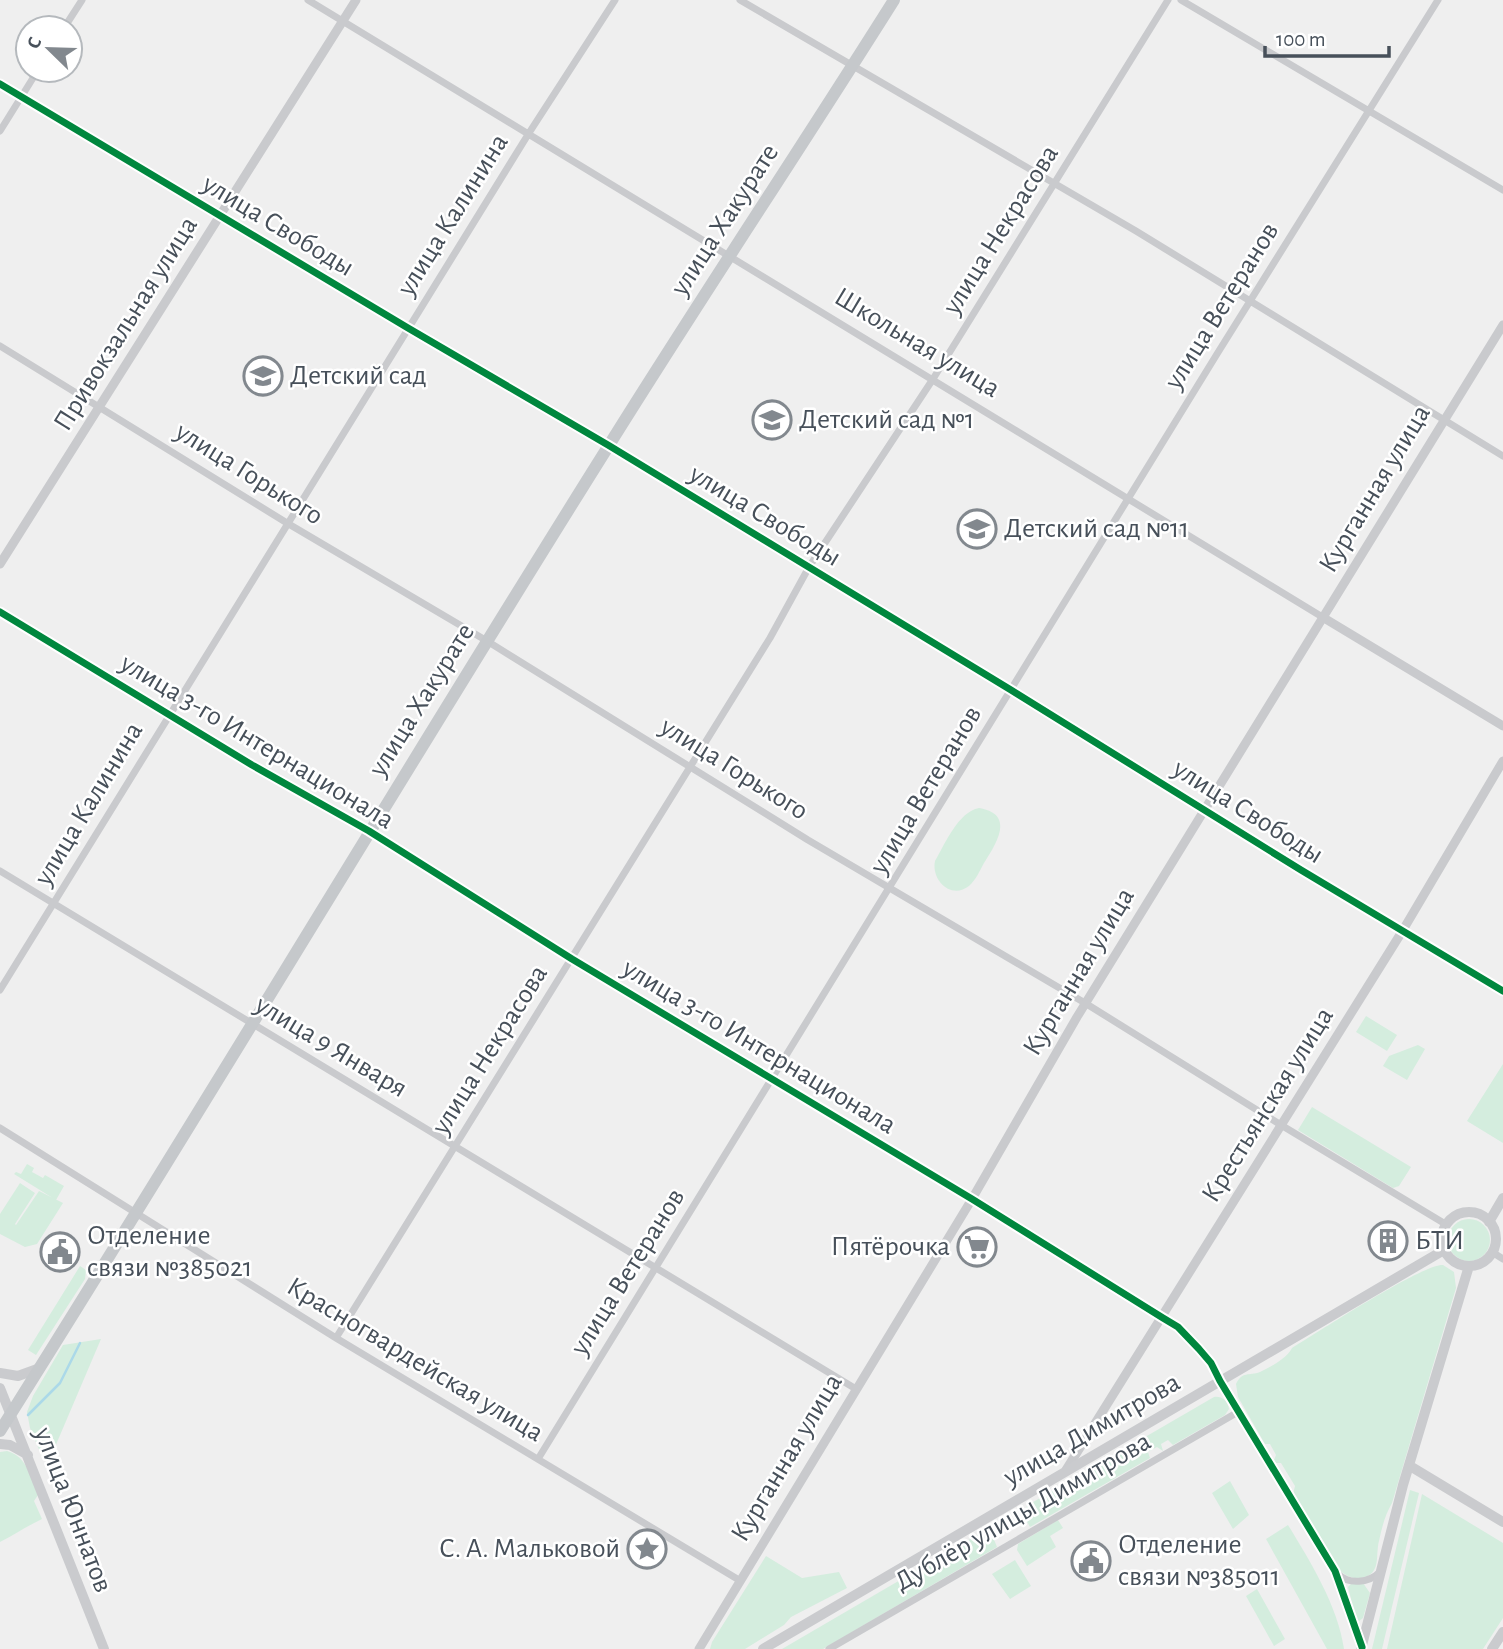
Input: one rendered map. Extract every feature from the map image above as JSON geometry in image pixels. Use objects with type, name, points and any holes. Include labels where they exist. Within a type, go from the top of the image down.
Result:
[{"type":"main road","name":"улица Хакурате","points":[[0,1431],[608,445],[894,0]]},
{"type":"main road","points":[[1489,1222],[1503,1198]]},
{"type":"main road","points":[[1468,1213],[1482,1216],[1489,1222],[1495,1235],[1492,1252],[1483,1261],[1469,1266],[1454,1262],[1444,1250],[1442,1239],[1447,1225],[1454,1217],[1468,1213]]},
{"type":"main road","name":"улица Димитрова","points":[[763,1649],[1444,1250]]},
{"type":"main road","points":[[1361,1648],[1380,1571],[1469,1266]]},
{"type":"main road","points":[[0,1373],[18,1376],[40,1368]]},
{"type":"main road","name":"улица Юннатов","points":[[0,1388],[104,1649]]},
{"type":"main road","points":[[0,1444],[9,1445],[28,1455]]},
{"type":"main road","points":[[1410,1466],[1503,1522]]},
{"type":"main road","points":[[1492,1649],[1503,1632]]},
{"type":"street","name":"Школьная улица","points":[[308,0],[1503,726]]},
{"type":"street","name":"Привокзальная улица","points":[[0,565],[356,0]]},
{"type":"street","name":"улица Калинина","points":[[0,990],[528,133],[615,0]]},
{"type":"street","points":[[740,0],[1055,182],[1503,456]]},
{"type":"street","name":"улица Некрасова","points":[[336,1338],[770,638],[809,567],[933,379],[1168,0]]},
{"type":"street","points":[[1181,0],[1503,190]]},
{"type":"street","name":"улица Ветеранов","points":[[538,1459],[890,890],[1128,498],[1438,0]]},
{"type":"street","name":"улица Свободы","points":[[0,84],[608,445],[1503,991]]},
{"type":"street","points":[[0,131],[30,84]]},
{"type":"street","name":"Курганная улица","points":[[700,1648],[972,1199],[1085,1003],[1324,618],[1443,419],[1503,326]]},
{"type":"street","name":"улица Горького","points":[[0,346],[287,523],[690,765],[890,890],[1085,1003],[1447,1225]]},
{"type":"street","name":"улица 3-го Интернационала","points":[[0,612],[168,715],[369,831],[572,959],[771,1081],[972,1199],[1178,1327],[1211,1363],[1335,1571],[1361,1648]]},
{"type":"street","name":"Крестьянская улица","points":[[1066,1470],[1403,930],[1503,761]]},
{"type":"street","name":"улица 9 Января","points":[[0,871],[856,1388]]},
{"type":"street","name":"Красногвардейская улица","points":[[0,1128],[336,1338],[740,1580]]},
{"type":"street","points":[[1492,1252],[1503,1259]]},
{"type":"street","name":"Дублёр улицы Димитрова","points":[[829,1649],[1238,1412]]},
{"type":"street","points":[[1335,1571],[1341,1578],[1353,1581],[1370,1580],[1380,1571]]},
{"type":"green space","points":[[979,808],[997,816],[1000,831],[971,884],[962,890],[949,889],[936,875],[935,861],[958,822]]},
{"type":"green space","points":[[1366,1016],[1397,1035],[1387,1051],[1356,1032]]},
{"type":"green space","points":[[1418,1045],[1425,1049],[1407,1080],[1383,1066],[1389,1056]]},
{"type":"green space","points":[[1503,1064],[1503,1143],[1467,1121]]},
{"type":"green space","points":[[1312,1107],[1411,1167],[1399,1186],[1393,1188],[1298,1130]]},
{"type":"green space","points":[[27,1164],[34,1168],[32,1172],[43,1178],[45,1175],[64,1186],[56,1200],[14,1174],[21,1174]]},
{"type":"green space","points":[[20,1183],[35,1193],[16,1225],[39,1191],[63,1203],[37,1244],[25,1247],[0,1234],[0,1214]]},
{"type":"green space","points":[[1469,1219],[1484,1225],[1490,1240],[1484,1255],[1469,1261],[1454,1255],[1448,1240],[1454,1225]]},
{"type":"green space","points":[[1443,1265],[1454,1272],[1456,1288],[1392,1503],[1387,1512],[1375,1568],[1368,1576],[1352,1578],[1340,1571],[1293,1494],[1295,1486],[1281,1463],[1274,1460],[1276,1455],[1270,1444],[1265,1444],[1238,1397],[1236,1384],[1243,1376],[1274,1365],[1292,1348],[1393,1287],[1414,1275]]},
{"type":"green space","points":[[80,1266],[86,1270],[85,1279],[36,1355],[28,1350]]},
{"type":"green space","points":[[101,1339],[49,1461],[43,1459],[30,1428],[27,1412],[33,1396],[63,1345]]},
{"type":"green space","points":[[1214,1397],[1222,1398],[1227,1404],[1229,1409],[1225,1415],[1173,1445],[1168,1440],[1161,1444],[1163,1451],[1157,1447],[1148,1452],[1150,1458],[1030,1527],[1022,1513],[1028,1505]]},
{"type":"green space","points":[[7,1451],[24,1463],[38,1495],[34,1501],[42,1519],[0,1542],[0,1452]]},
{"type":"green space","points":[[1230,1481],[1249,1515],[1233,1529],[1212,1493]]},
{"type":"green space","points":[[1410,1490],[1419,1493],[1382,1649],[1372,1649]]},
{"type":"green space","points":[[1422,1494],[1503,1543],[1503,1618],[1483,1649],[1387,1649]]},
{"type":"green space","points":[[1058,1520],[1063,1528],[1050,1536],[1056,1547],[1027,1566],[1017,1550],[1018,1544]]},
{"type":"green space","points":[[1288,1525],[1329,1600],[1344,1649],[1327,1649],[1266,1539]]},
{"type":"green space","points":[[991,1532],[997,1547],[823,1649],[782,1649],[979,1534]]},
{"type":"green space","points":[[766,1556],[802,1578],[839,1572],[847,1588],[791,1617],[784,1625],[745,1649],[710,1649],[712,1642]]},
{"type":"green space","points":[[1015,1560],[1031,1586],[1010,1599],[992,1574]]},
{"type":"green space","points":[[1363,1583],[1370,1593],[1363,1618],[1359,1621],[1356,1619],[1348,1587],[1351,1584]]},
{"type":"green space","points":[[1257,1589],[1285,1639],[1274,1646],[1246,1596]]},
{"type":"waterway","points":[[28,1415],[60,1383],[80,1343]]},
{"type":"cycle path","points":[[0,84],[608,445],[1503,991]]},
{"type":"cycle path","points":[[0,612],[252,765],[369,831],[572,959],[972,1199],[1178,1327],[1211,1363],[1335,1571],[1362,1647]]},
{"type":"place","name":"Детский сад","points":[[263,376]]},
{"type":"place","name":"Детский сад №1","points":[[772,420]]},
{"type":"place","name":"Детский сад №11","points":[[977,529]]},
{"type":"place","name":"БТИ","points":[[1388,1241]]},
{"type":"place","name":"Пятёрочка","points":[[977,1247]]},
{"type":"place","name":"Отделение связи №385021","points":[[60,1252]]},
{"type":"place","name":"С. А. Мальковой","points":[[647,1549]]},
{"type":"place","name":"Отделение связи №385011","points":[[1091,1561]]}]
